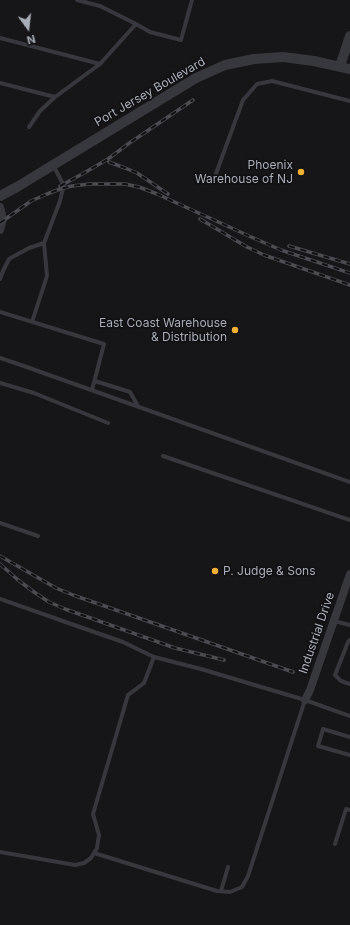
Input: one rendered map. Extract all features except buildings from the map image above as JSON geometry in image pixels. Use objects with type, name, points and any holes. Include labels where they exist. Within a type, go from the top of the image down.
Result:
[{"type":"street","points":[[345,67],[350,36]]},
{"type":"street","name":"Port Jersey Boulevard","points":[[0,196],[196,78],[225,65],[274,57],[293,58],[345,67]]},
{"type":"street","points":[[0,207],[3,219],[0,230]]},
{"type":"street","name":"Industrial Drive","points":[[305,700],[310,690],[350,574]]},
{"type":"lane","points":[[77,0],[100,6],[150,32],[181,40],[192,0]]},
{"type":"lane","points":[[29,127],[40,111],[55,97],[100,64],[136,24]]},
{"type":"lane","points":[[0,38],[100,64]]},
{"type":"lane","points":[[214,179],[243,100],[257,84],[272,81],[350,100]]},
{"type":"lane","points":[[0,83],[55,97]]},
{"type":"lane","points":[[32,322],[47,276],[44,243],[60,201],[63,188],[63,184],[53,165]]},
{"type":"lane","points":[[0,279],[9,260],[29,248],[44,243]]},
{"type":"lane","points":[[0,312],[104,344],[92,390]]},
{"type":"lane","points":[[0,358],[350,482]]},
{"type":"lane","points":[[95,381],[130,392],[138,406]]},
{"type":"lane","points":[[0,383],[34,393],[108,423]]},
{"type":"lane","points":[[163,456],[350,520]]},
{"type":"lane","points":[[0,523],[38,536]]},
{"type":"lane","points":[[0,599],[123,642],[154,657],[201,669],[305,700],[350,716]]},
{"type":"lane","points":[[334,621],[350,625]]},
{"type":"lane","points":[[350,640],[335,675],[341,681],[350,684]]},
{"type":"lane","points":[[0,852],[75,865],[84,862],[94,853],[97,848],[98,835],[93,814],[128,695],[144,683],[154,657]]},
{"type":"lane","points":[[94,853],[217,891],[230,892],[242,887],[248,876],[305,700]]},
{"type":"lane","points":[[350,737],[323,729],[318,746],[350,755]]},
{"type":"lane","points":[[335,844],[346,809],[350,810]]},
{"type":"lane","points":[[221,891],[228,866]]},
{"type":"railway","points":[[60,186],[108,159],[193,100]]},
{"type":"railway","points":[[109,162],[137,173],[168,194]]},
{"type":"railway","points":[[0,223],[31,201],[60,189],[90,184],[125,184],[139,187],[157,194],[281,250],[350,273]]},
{"type":"railway","points":[[200,219],[247,247],[264,255],[350,285]]},
{"type":"railway","points":[[289,246],[350,264]]},
{"type":"railway","points":[[0,556],[56,588],[73,595],[293,672]]},
{"type":"railway","points":[[0,564],[34,592],[49,602],[65,609],[175,648],[224,660]]},
{"type":"place","name":"Phoenix Warehouse of NJ","points":[[301,172]]},
{"type":"place","name":"East Coast Warehouse & Distribution","points":[[235,330]]},
{"type":"place","name":"P. Judge & Sons","points":[[215,571]]}]
